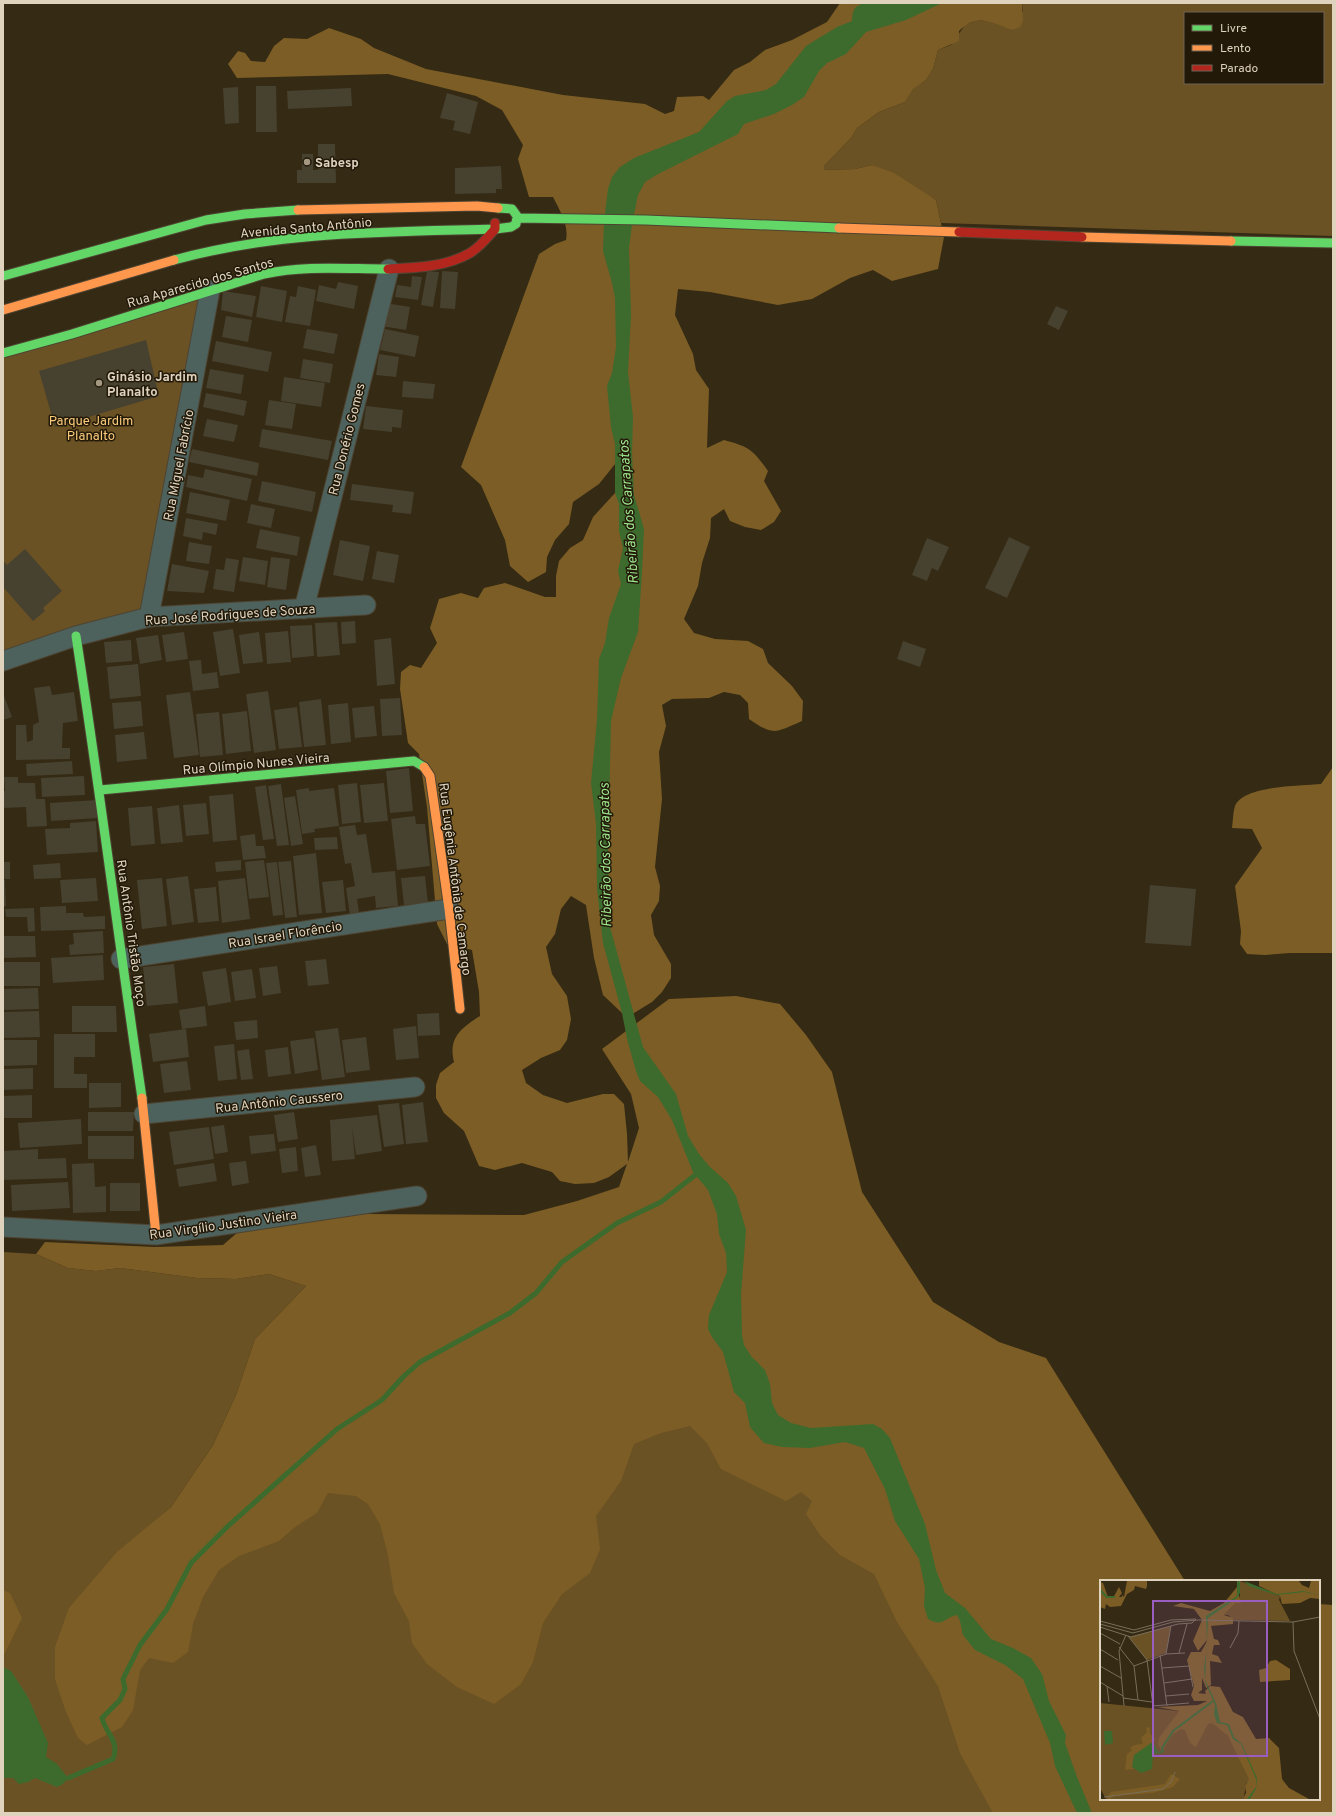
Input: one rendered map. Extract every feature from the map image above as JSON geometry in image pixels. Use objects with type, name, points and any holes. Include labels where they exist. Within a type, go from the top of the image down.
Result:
[{"type":"street","name":"Avenida Santo Antônio","points":[[3,276],[161,231],[206,220],[298,210],[495,207],[512,209],[518,218],[516,224],[511,227],[495,229],[341,234],[269,240],[183,258],[3,310]]},
{"type":"street","points":[[495,207],[495,229]]},
{"type":"street","points":[[518,218],[646,220],[979,233],[1333,243]]},
{"type":"street","name":"Rua Aparecido dos Santos","points":[[3,353],[44,342],[210,290],[288,270],[339,266],[389,269],[438,264],[454,260],[469,253],[495,229]]},
{"type":"street","name":"Rua Donério Gomes","points":[[304,609],[389,269]]},
{"type":"street","name":"Rua Miguel Fabrício","points":[[150,617],[210,290]]},
{"type":"street","name":"Rua José Rodrigues de Souza","points":[[3,661],[76,636],[150,617],[366,605]]},
{"type":"street","name":"Rua Antônio Tristão Moço","points":[[76,636],[100,790],[121,959],[144,1114],[156,1235]]},
{"type":"street","name":"Rua Olímpio Nunes Vieira","points":[[100,790],[414,761]]},
{"type":"street","name":"Rua Eugênia Antônia de Camargo","points":[[414,761],[421,763],[427,768],[430,776],[449,910],[460,1009]]},
{"type":"street","name":"Rua Israel Florêncio","points":[[121,959],[449,910]]},
{"type":"street","name":"Rua Antônio Caussero","points":[[144,1114],[414,1087]]},
{"type":"street","name":"Rua Virgílio Justino Vieira","points":[[3,1228],[156,1235],[417,1196]]},
{"type":"green space","points":[[1022,3],[1333,3],[1333,236],[941,223],[936,200],[872,165],[855,169],[824,170],[824,166],[851,138],[857,128],[879,112],[905,102],[913,88],[926,80],[933,69],[938,50],[951,45],[965,25],[975,21],[988,20],[1012,30],[1023,11]]},
{"type":"green space","name":"Parque Jardim Planalto","points":[[204,297],[146,612],[3,656],[3,358]]},
{"type":"green space","points":[[3,1252],[36,1254],[68,1268],[96,1271],[120,1268],[197,1278],[236,1279],[269,1274],[306,1286],[255,1339],[236,1395],[213,1445],[171,1507],[143,1531],[723,1402],[853,1531],[930,1652],[1006,1813],[3,1813]]},
{"type":"shaded area","points":[[840,3],[1022,3],[1023,21],[1020,27],[1012,30],[991,22],[979,20],[966,25],[959,31],[959,41],[938,50],[933,69],[926,80],[913,89],[905,102],[879,112],[857,128],[851,138],[824,166],[824,170],[855,169],[872,165],[894,173],[936,200],[944,237],[938,269],[892,281],[873,270],[850,278],[812,299],[778,305],[710,292],[678,289],[675,315],[693,354],[696,370],[709,389],[707,448],[724,440],[750,450],[768,471],[764,481],[781,511],[774,522],[761,530],[745,527],[730,521],[724,509],[711,518],[710,538],[702,563],[698,586],[684,619],[694,633],[715,639],[748,641],[763,649],[768,663],[792,686],[803,701],[802,721],[780,730],[769,730],[749,719],[748,703],[740,695],[724,692],[709,698],[672,699],[662,705],[666,726],[659,752],[662,799],[655,867],[660,886],[659,901],[651,915],[654,935],[671,964],[671,978],[662,992],[652,1002],[634,1013],[622,1013],[603,995],[594,958],[586,905],[571,896],[561,909],[555,934],[546,947],[552,974],[567,996],[571,1019],[567,1040],[560,1050],[541,1058],[522,1070],[526,1083],[543,1095],[567,1103],[603,1094],[614,1094],[624,1104],[628,1162],[639,1128],[631,1094],[602,1049],[669,999],[736,996],[780,1004],[806,1035],[832,1072],[862,1192],[933,1302],[999,1342],[1046,1358],[1184,1580],[1100,1580],[1100,1800],[1320,1800],[1320,1604],[1333,1605],[1333,1813],[993,1813],[960,1753],[938,1686],[897,1622],[874,1574],[840,1555],[820,1535],[806,1514],[812,1501],[801,1492],[786,1501],[721,1469],[707,1443],[690,1426],[661,1433],[634,1444],[621,1481],[596,1516],[600,1549],[590,1573],[562,1594],[543,1623],[533,1662],[521,1684],[494,1704],[457,1687],[427,1664],[412,1643],[409,1621],[394,1593],[388,1555],[380,1524],[368,1504],[356,1496],[328,1493],[317,1513],[295,1527],[279,1541],[239,1556],[219,1570],[203,1597],[193,1624],[188,1652],[173,1663],[149,1658],[140,1670],[133,1710],[122,1727],[87,1745],[78,1738],[66,1712],[55,1679],[55,1647],[69,1608],[117,1552],[171,1507],[213,1445],[236,1395],[255,1339],[306,1286],[269,1274],[236,1279],[197,1278],[120,1268],[96,1271],[68,1268],[36,1254],[45,1242],[155,1247],[223,1245],[238,1232],[257,1224],[322,1220],[365,1214],[524,1215],[577,1201],[619,1187],[627,1164],[609,1177],[594,1183],[575,1184],[560,1181],[552,1172],[522,1163],[495,1170],[479,1166],[464,1131],[444,1113],[436,1098],[436,1085],[440,1073],[454,1062],[453,1046],[458,1034],[467,1025],[480,1016],[479,992],[472,950],[447,944],[437,924],[427,807],[419,754],[408,743],[400,689],[401,672],[410,665],[421,668],[437,643],[430,628],[439,599],[461,593],[478,598],[484,588],[505,583],[545,597],[556,597],[556,576],[559,561],[570,548],[583,540],[593,517],[615,493],[632,443],[599,484],[573,502],[569,524],[555,540],[547,557],[546,572],[528,582],[510,566],[505,540],[481,485],[461,467],[539,254],[555,244],[566,240],[567,234],[565,223],[553,197],[529,197],[518,159],[523,145],[502,110],[476,96],[388,74],[237,78],[228,64],[238,51],[245,53],[251,61],[265,62],[274,46],[284,38],[307,39],[329,28],[361,39],[374,48],[426,69],[563,95],[645,104],[665,114],[674,111],[677,97],[703,96],[709,100],[734,70],[750,62],[765,50],[792,40],[827,22]]},
{"type":"shaded area","points":[[1333,767],[1333,953],[1290,953],[1265,955],[1247,954],[1240,944],[1241,931],[1235,886],[1262,848],[1252,829],[1232,828],[1235,806],[1240,799],[1261,790],[1288,786],[1321,784]]},
{"type":"shaded area","points":[[3,1590],[10,1593],[22,1618],[3,1657]]},
{"type":"water","name":"Ribeirão dos Carrapatos","points":[[864,3],[942,3],[906,20],[866,32],[846,54],[827,63],[819,71],[804,97],[774,114],[744,124],[738,134],[658,174],[645,182],[638,195],[629,248],[631,315],[628,372],[633,417],[632,453],[634,495],[644,529],[638,632],[621,678],[611,721],[608,856],[610,927],[643,1047],[676,1094],[688,1136],[699,1154],[710,1167],[728,1183],[736,1196],[746,1230],[741,1294],[742,1335],[744,1345],[751,1356],[765,1370],[770,1384],[772,1403],[778,1415],[791,1423],[811,1428],[873,1424],[882,1429],[890,1438],[925,1524],[936,1570],[945,1593],[965,1608],[991,1639],[1013,1648],[1031,1658],[1042,1674],[1049,1701],[1066,1735],[1065,1743],[1092,1813],[1077,1813],[1055,1766],[1050,1743],[1023,1679],[1005,1665],[975,1650],[963,1635],[957,1615],[941,1622],[928,1619],[924,1606],[925,1588],[919,1559],[895,1521],[885,1489],[864,1448],[845,1442],[810,1448],[782,1447],[764,1443],[750,1427],[745,1403],[734,1392],[723,1352],[708,1329],[709,1315],[727,1272],[726,1253],[719,1234],[717,1214],[708,1190],[693,1172],[672,1120],[658,1097],[640,1081],[627,1039],[622,1013],[603,943],[597,889],[596,824],[591,783],[597,720],[599,659],[605,643],[609,618],[621,584],[618,571],[623,548],[619,531],[619,504],[615,493],[615,444],[611,427],[607,386],[612,373],[616,347],[615,298],[603,251],[604,221],[608,189],[612,177],[620,167],[634,158],[699,132],[727,101],[735,96],[766,90],[776,84],[806,46],[837,27],[852,21],[854,9]]},
{"type":"water","points":[[3,1667],[11,1671],[28,1697],[48,1743],[46,1757],[57,1764],[68,1778],[63,1784],[57,1787],[35,1778],[28,1782],[19,1784],[13,1778],[3,1779]]},
{"type":"building","points":[[256,86],[276,86],[277,132],[256,132]]},
{"type":"building","points":[[238,87],[239,123],[225,124],[223,88]]},
{"type":"building","points":[[351,88],[352,106],[288,109],[287,91]]},
{"type":"building","points":[[447,93],[478,102],[470,134],[453,130],[455,121],[440,118]]},
{"type":"building","points":[[318,144],[335,144],[336,183],[297,183],[297,170],[302,170],[302,154],[313,154],[313,170],[318,170]]},
{"type":"building","points":[[501,166],[502,189],[496,189],[496,193],[455,194],[455,168]]},
{"type":"building","points":[[427,271],[439,272],[433,307],[421,305]]},
{"type":"building","points":[[442,271],[458,272],[455,309],[440,308]]},
{"type":"building","points":[[412,276],[422,277],[418,300],[395,297],[397,285],[411,287]]},
{"type":"building","points":[[338,282],[358,286],[354,309],[316,301],[319,285],[336,289]]},
{"type":"building","points":[[261,286],[287,291],[282,322],[256,317]]},
{"type":"building","points":[[298,286],[316,290],[310,326],[285,322],[290,296],[296,297]]},
{"type":"building","points":[[223,291],[256,296],[252,317],[221,310]]},
{"type":"building","points":[[385,303],[410,307],[406,330],[381,326]]},
{"type":"building","points":[[1056,306],[1068,311],[1059,330],[1047,324]]},
{"type":"building","points":[[226,316],[252,320],[248,342],[222,337]]},
{"type":"building","points":[[307,329],[338,334],[334,354],[303,348]]},
{"type":"building","points":[[385,329],[419,336],[415,357],[380,350]]},
{"type":"building","name":"Ginásio Jardim Planalto","points":[[146,340],[159,396],[55,427],[39,371]]},
{"type":"building","points":[[216,341],[272,352],[268,372],[212,361]]},
{"type":"building","points":[[379,354],[399,357],[396,377],[376,375]]},
{"type":"building","points":[[303,359],[333,364],[330,383],[300,378]]},
{"type":"building","points":[[210,369],[244,375],[241,394],[206,388]]},
{"type":"building","points":[[284,377],[325,383],[321,407],[281,401]]},
{"type":"building","points":[[403,381],[435,384],[433,399],[402,397]]},
{"type":"building","points":[[206,393],[247,401],[244,416],[203,407]]},
{"type":"building","points":[[269,400],[296,404],[292,429],[265,425]]},
{"type":"building","points":[[366,406],[403,410],[401,428],[392,427],[392,432],[363,429]]},
{"type":"building","points":[[207,419],[238,425],[234,442],[203,436]]},
{"type":"building","points":[[262,429],[332,441],[328,460],[259,447]]},
{"type":"building","points":[[192,449],[259,463],[257,476],[189,462]]},
{"type":"building","points":[[205,469],[252,479],[247,501],[186,487],[188,475],[203,478]]},
{"type":"building","points":[[262,481],[316,492],[312,512],[258,501]]},
{"type":"building","points":[[352,484],[414,492],[411,514],[392,512],[393,505],[350,500]]},
{"type":"building","points":[[190,492],[230,500],[226,521],[186,513]]},
{"type":"building","points":[[251,504],[275,509],[271,528],[247,523]]},
{"type":"building","points":[[186,518],[218,524],[216,535],[203,532],[202,540],[183,536]]},
{"type":"building","points":[[260,529],[300,537],[297,556],[256,548]]},
{"type":"building","points":[[1009,537],[1030,547],[1007,598],[985,588]]},
{"type":"building","points":[[927,538],[949,547],[938,571],[932,568],[927,581],[912,575]]},
{"type":"building","points":[[340,540],[370,546],[363,581],[333,575]]},
{"type":"building","points":[[189,542],[212,546],[209,564],[186,561]]},
{"type":"building","points":[[25,549],[62,591],[43,608],[45,611],[33,621],[3,587],[3,561],[7,565]]},
{"type":"building","points":[[377,551],[399,555],[394,583],[372,579]]},
{"type":"building","points":[[243,557],[268,561],[265,585],[239,581]]},
{"type":"building","points":[[271,557],[290,559],[286,590],[267,587]]},
{"type":"building","points":[[226,558],[239,560],[234,592],[213,589],[216,569],[224,570]]},
{"type":"building","points":[[172,564],[209,571],[204,593],[167,591]]},
{"type":"building","points":[[355,621],[356,643],[342,644],[341,622]]},
{"type":"building","points":[[337,622],[340,655],[317,657],[315,623]]},
{"type":"building","points":[[312,625],[314,656],[292,658],[290,626]]},
{"type":"building","points":[[233,629],[240,673],[220,676],[213,632]]},
{"type":"building","points":[[288,631],[291,662],[267,664],[265,633]]},
{"type":"building","points":[[184,632],[188,659],[166,662],[162,635]]},
{"type":"building","points":[[259,632],[263,662],[243,664],[239,635]]},
{"type":"building","points":[[158,635],[162,660],[140,664],[136,638]]},
{"type":"building","points":[[391,638],[395,684],[377,686],[374,640]]},
{"type":"building","points":[[131,640],[132,661],[106,663],[104,642]]},
{"type":"building","points":[[903,641],[926,649],[920,667],[897,659]]},
{"type":"building","points":[[201,660],[202,674],[217,672],[219,688],[193,691],[189,661]]},
{"type":"building","points":[[138,664],[141,696],[110,699],[107,667]]},
{"type":"building","points":[[50,686],[52,695],[74,692],[78,721],[63,723],[62,748],[70,748],[70,759],[16,760],[16,725],[26,725],[27,742],[33,740],[33,725],[39,722],[34,688]]},
{"type":"building","points":[[268,691],[276,750],[254,753],[246,694]]},
{"type":"building","points":[[190,692],[199,755],[174,758],[166,695]]},
{"type":"building","points":[[3,693],[12,717],[3,720]]},
{"type":"building","points":[[400,698],[402,735],[382,736],[380,699]]},
{"type":"building","points":[[321,699],[326,745],[304,747],[299,702]]},
{"type":"building","points":[[141,701],[143,726],[114,729],[112,703]]},
{"type":"building","points":[[348,703],[351,742],[331,744],[328,705]]},
{"type":"building","points":[[374,706],[377,736],[355,738],[352,708]]},
{"type":"building","points":[[297,707],[302,747],[279,749],[274,710]]},
{"type":"building","points":[[247,711],[251,751],[226,754],[222,714]]},
{"type":"building","points":[[219,712],[223,755],[200,757],[196,714]]},
{"type":"building","points":[[144,732],[147,759],[117,762],[115,735]]},
{"type":"building","points":[[72,761],[73,774],[27,776],[26,764]]},
{"type":"building","points":[[409,768],[413,811],[390,813],[386,771]]},
{"type":"building","points":[[84,776],[85,795],[42,797],[41,778]]},
{"type":"building","points":[[4,777],[18,777],[18,783],[35,783],[36,799],[45,799],[47,826],[27,827],[26,807],[3,808],[3,791],[5,791]]},
{"type":"building","points":[[357,783],[361,822],[342,824],[338,785]]},
{"type":"building","points":[[384,783],[388,821],[364,823],[360,785]]},
{"type":"building","points":[[281,784],[289,845],[277,846],[268,786]]},
{"type":"building","points":[[266,785],[274,839],[263,840],[255,787]]},
{"type":"building","points":[[309,788],[309,791],[334,788],[339,826],[314,829],[315,832],[302,834],[296,790]]},
{"type":"building","points":[[233,794],[237,840],[213,842],[209,796]]},
{"type":"building","points":[[295,796],[303,844],[291,846],[284,798]]},
{"type":"building","points":[[97,800],[98,818],[51,821],[50,803]]},
{"type":"building","points":[[206,803],[209,834],[186,836],[183,805]]},
{"type":"building","points":[[179,805],[183,842],[161,844],[157,808]]},
{"type":"building","points":[[152,806],[155,844],[131,846],[128,808]]},
{"type":"building","points":[[415,816],[416,824],[425,824],[430,866],[397,870],[391,819]]},
{"type":"building","points":[[96,821],[98,852],[47,855],[45,829],[70,828],[70,823]]},
{"type":"building","points":[[355,825],[357,835],[366,834],[372,873],[395,871],[398,906],[376,908],[375,896],[357,899],[359,913],[350,915],[346,888],[355,886],[351,863],[345,864],[339,827]]},
{"type":"building","points":[[255,834],[256,846],[264,846],[266,858],[243,860],[240,836]]},
{"type":"building","points":[[337,837],[338,849],[315,850],[314,838]]},
{"type":"building","points":[[316,853],[322,913],[299,915],[293,856]]},
{"type":"building","points":[[241,860],[241,870],[216,872],[215,862]]},
{"type":"building","points":[[264,860],[269,897],[249,899],[245,862]]},
{"type":"building","points":[[291,861],[297,917],[285,918],[278,862]]},
{"type":"building","points":[[3,862],[10,862],[10,879],[3,879]]},
{"type":"building","points":[[277,862],[283,915],[273,916],[266,863]]},
{"type":"building","points":[[60,863],[61,878],[34,879],[33,865]]},
{"type":"building","points":[[188,876],[194,922],[172,925],[166,879]]},
{"type":"building","points":[[425,876],[428,903],[404,905],[401,878]]},
{"type":"building","points":[[96,878],[98,901],[62,903],[60,880]]},
{"type":"building","points":[[162,878],[167,926],[142,929],[137,880]]},
{"type":"building","points":[[245,878],[250,919],[222,923],[218,881]]},
{"type":"building","points":[[3,880],[5,880],[6,906],[3,907]]},
{"type":"building","points":[[343,880],[346,911],[326,913],[322,882]]},
{"type":"building","points":[[1150,885],[1196,889],[1191,946],[1145,943]]},
{"type":"building","points":[[216,887],[219,921],[198,923],[194,889]]},
{"type":"building","points":[[66,906],[66,913],[83,913],[84,917],[105,916],[105,929],[41,931],[40,907]]},
{"type":"building","points":[[34,908],[35,931],[28,932],[27,917],[6,917],[5,909]]},
{"type":"building","points":[[103,931],[104,953],[70,955],[69,945],[74,944],[73,933]]},
{"type":"building","points":[[3,936],[35,936],[36,957],[3,958]]},
{"type":"building","points":[[103,955],[104,980],[53,983],[51,958]]},
{"type":"building","points":[[326,959],[329,984],[308,986],[305,961]]},
{"type":"building","points":[[3,962],[40,962],[40,986],[3,986]]},
{"type":"building","points":[[174,964],[178,1003],[147,1006],[143,967]]},
{"type":"building","points":[[277,966],[281,993],[263,996],[259,968]]},
{"type":"building","points":[[226,968],[231,1002],[208,1006],[202,972]]},
{"type":"building","points":[[252,969],[256,998],[235,1001],[231,972]]},
{"type":"building","points":[[38,988],[39,1009],[3,1010],[3,989]]},
{"type":"building","points":[[72,1006],[116,1006],[117,1032],[72,1032]]},
{"type":"building","points":[[205,1006],[207,1026],[182,1029],[179,1010]]},
{"type":"building","points":[[39,1011],[40,1037],[3,1038],[3,1012]]},
{"type":"building","points":[[439,1013],[440,1035],[418,1036],[417,1014]]},
{"type":"building","points":[[257,1020],[258,1038],[236,1040],[234,1022]]},
{"type":"building","points":[[416,1026],[419,1058],[396,1060],[393,1029]]},
{"type":"building","points":[[338,1028],[345,1077],[322,1080],[315,1031]]},
{"type":"building","points":[[186,1029],[189,1057],[153,1062],[149,1034]]},
{"type":"building","points":[[54,1034],[95,1034],[95,1057],[74,1057],[74,1074],[87,1074],[87,1088],[54,1088]]},
{"type":"building","points":[[366,1037],[370,1070],[346,1073],[342,1040]]},
{"type":"building","points":[[314,1038],[318,1070],[295,1074],[290,1041]]},
{"type":"building","points":[[3,1040],[37,1040],[37,1065],[3,1066]]},
{"type":"building","points":[[234,1044],[237,1079],[218,1081],[214,1046]]},
{"type":"building","points":[[288,1047],[291,1074],[268,1077],[265,1050]]},
{"type":"building","points":[[249,1049],[253,1079],[241,1080],[237,1051]]},
{"type":"building","points":[[187,1061],[191,1090],[164,1093],[160,1064]]},
{"type":"building","points":[[33,1068],[33,1089],[3,1090],[3,1069]]},
{"type":"building","points":[[89,1083],[121,1083],[121,1107],[89,1108]]},
{"type":"building","points":[[32,1095],[32,1118],[3,1118],[3,1096]]},
{"type":"building","points":[[423,1102],[428,1142],[406,1144],[402,1105]]},
{"type":"building","points":[[399,1103],[404,1144],[384,1147],[378,1105]]},
{"type":"building","points":[[88,1112],[134,1112],[133,1131],[88,1131]]},
{"type":"building","points":[[294,1112],[298,1139],[278,1142],[274,1115]]},
{"type":"building","points":[[377,1115],[382,1151],[356,1155],[352,1127],[355,1159],[332,1161],[330,1120]]},
{"type":"building","points":[[81,1119],[82,1144],[20,1148],[18,1123]]},
{"type":"building","points":[[224,1125],[228,1152],[215,1154],[211,1127]]},
{"type":"building","points":[[209,1127],[214,1159],[174,1165],[169,1132]]},
{"type":"building","points":[[274,1134],[276,1151],[251,1154],[249,1136]]},
{"type":"building","points":[[88,1136],[134,1136],[134,1159],[88,1159]]},
{"type":"building","points":[[316,1145],[321,1175],[305,1177],[301,1148]]},
{"type":"building","points":[[296,1147],[298,1171],[282,1173],[279,1149]]},
{"type":"building","points":[[38,1149],[38,1159],[66,1158],[67,1178],[3,1180],[3,1151]]},
{"type":"building","points":[[246,1161],[249,1183],[232,1186],[229,1163]]},
{"type":"building","points":[[94,1163],[95,1187],[106,1186],[106,1212],[73,1213],[72,1164]]},
{"type":"building","points":[[214,1163],[217,1181],[179,1187],[176,1169]]},
{"type":"building","points":[[68,1182],[70,1208],[12,1211],[11,1185]]},
{"type":"building","points":[[110,1183],[140,1183],[140,1211],[110,1211]]},
{"type":"waterway","points":[[68,1778],[113,1759],[115,1753],[114,1742],[102,1718],[120,1700],[125,1689],[123,1679],[140,1645],[167,1609],[191,1563],[228,1526],[337,1429],[382,1400],[403,1377],[420,1362],[510,1313],[536,1293],[562,1262],[617,1223],[661,1202],[699,1172]]},
{"type":"traffic: fast","points":[[174,260],[213,250],[293,238],[374,232],[495,229],[511,227],[516,224],[517,216],[512,209],[498,208]]},
{"type":"traffic: fast","points":[[3,276],[206,220],[245,214],[298,210]]},
{"type":"traffic: fast","points":[[518,218],[646,220],[839,228]]},
{"type":"traffic: fast","points":[[1231,241],[1333,243]]},
{"type":"traffic: fast","points":[[3,353],[72,334],[264,274],[310,268],[388,269]]},
{"type":"traffic: fast","points":[[76,636],[142,1098]]},
{"type":"traffic: fast","points":[[100,790],[414,761],[424,767]]},
{"type":"traffic: slow","points":[[298,210],[477,206],[498,208]]},
{"type":"traffic: slow","points":[[839,228],[959,232]]},
{"type":"traffic: slow","points":[[1082,237],[1231,241]]},
{"type":"traffic: slow","points":[[3,310],[174,260]]},
{"type":"traffic: slow","points":[[424,767],[430,776],[449,909],[460,1009]]},
{"type":"traffic: slow","points":[[142,1098],[156,1235]]},
{"type":"traffic: jam","points":[[388,269],[430,266],[461,258],[474,251],[484,242],[495,229],[495,223]]},
{"type":"traffic: jam","points":[[959,232],[1082,237]]},
{"type":"place","name":"Sabesp","points":[[307,162]]},
{"type":"place","name":"Ginásio Jardim Planalto","points":[[99,383]]}]
